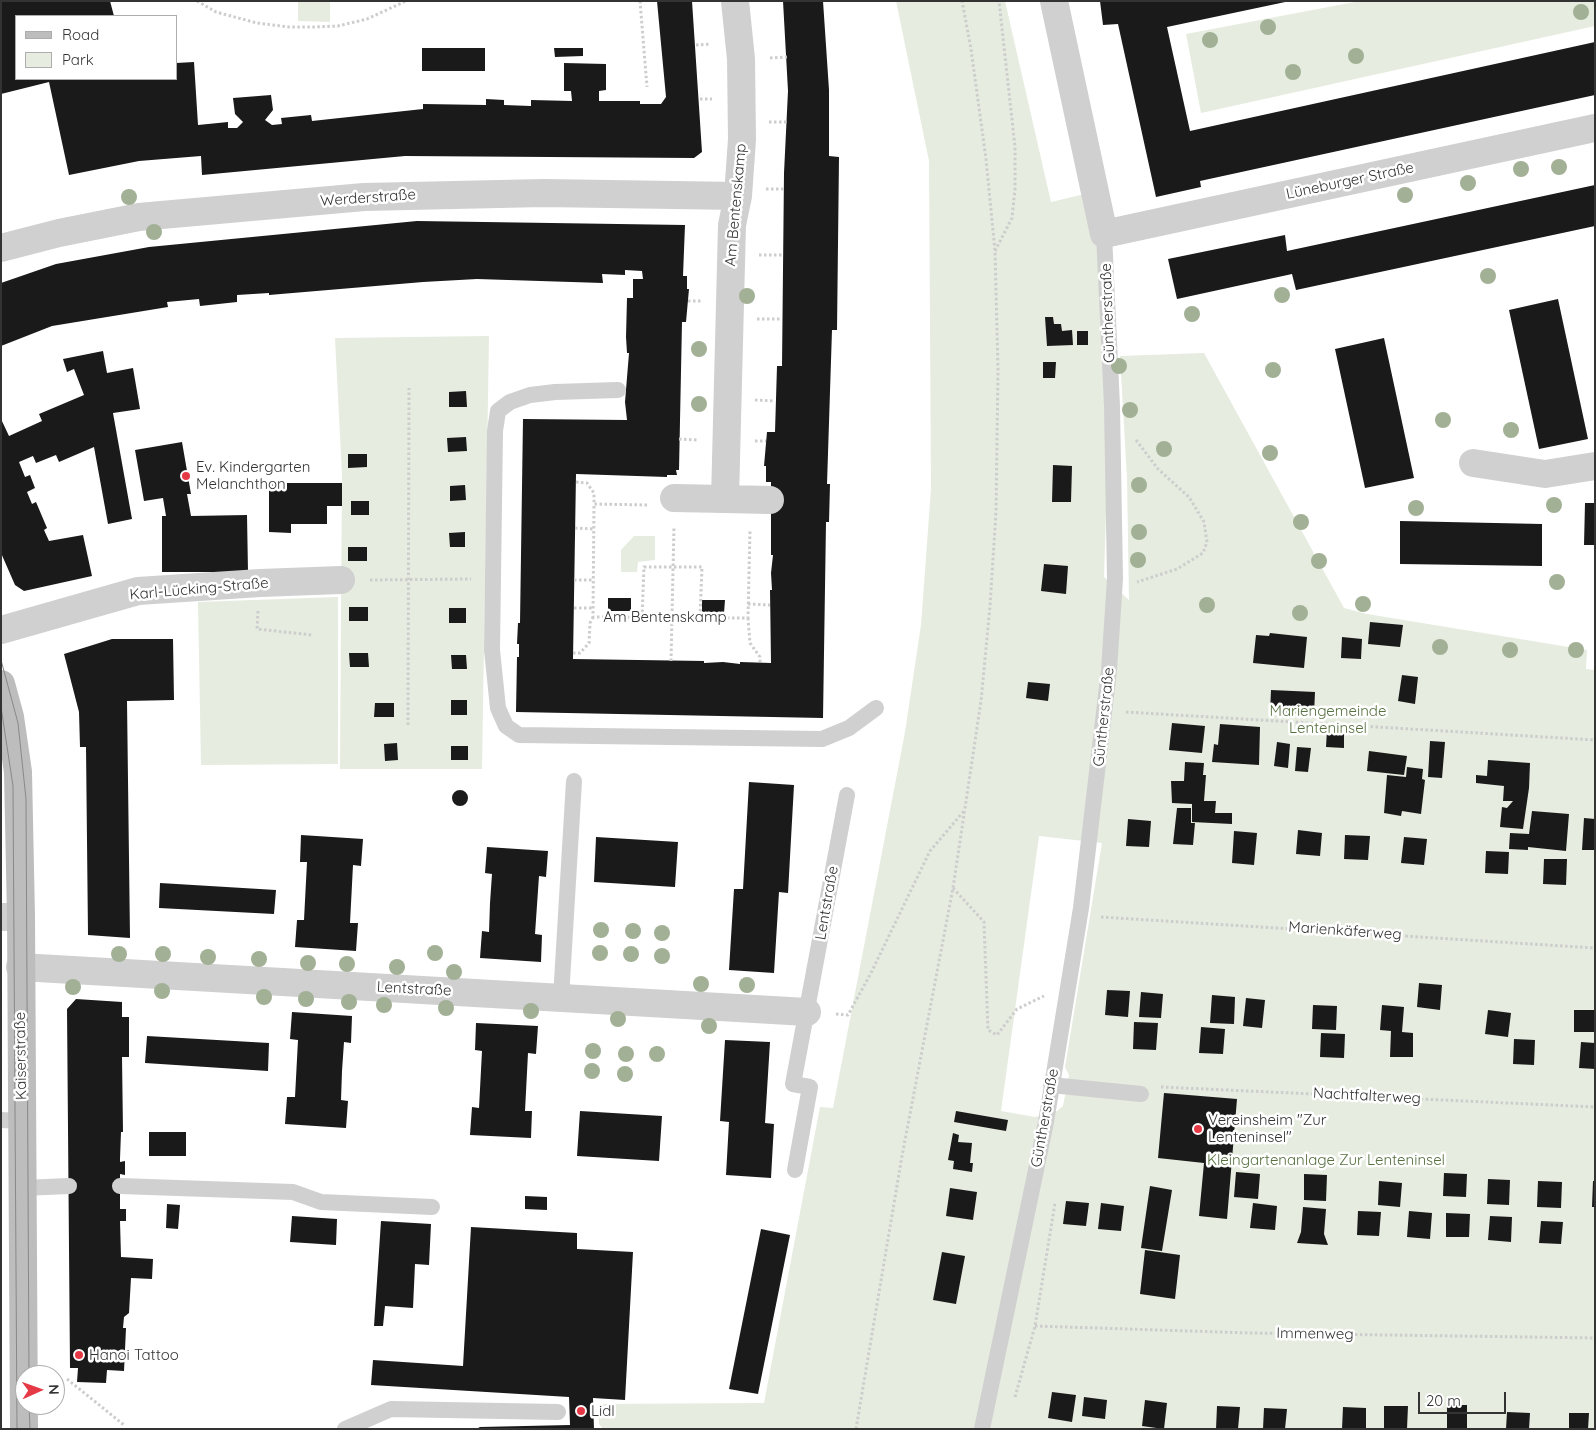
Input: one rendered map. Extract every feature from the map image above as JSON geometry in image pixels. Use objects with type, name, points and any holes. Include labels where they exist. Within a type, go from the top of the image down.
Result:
[{"type":"main road","name":"Kaiserstraße","points":[[1,684],[10,716],[18,772],[11,917],[20,967],[12,1120],[22,1188],[24,1429]]},
{"type":"street","name":"Am Bentenskamp","points":[[734,1],[741,59],[742,139],[749,192],[732,225],[749,499]]},
{"type":"street","name":"Güntherstraße","points":[[1054,1],[1104,234]]},
{"type":"street","name":"Lüneburger Straße","points":[[1104,234],[1595,128]]},
{"type":"street","name":"Werderstraße","points":[[1,248],[59,233],[139,218],[364,196],[749,192]]},
{"type":"street","points":[[1473,463],[1545,474],[1595,466]]},
{"type":"street","points":[[673,502],[749,499]]},
{"type":"street","name":"Karl-Lücking-Straße","points":[[1,630],[138,591],[341,580]]},
{"type":"street","name":"Lentstraße","points":[[20,967],[807,1012]]},
{"type":"lane","name":"Güntherstraße","points":[[982,1429],[1020,1252],[1081,908],[1097,790],[1114,625],[1112,430],[1104,234]]},
{"type":"lane","points":[[618,390],[555,392],[530,395],[510,402],[498,411],[495,431],[492,650],[498,708],[506,726],[519,735],[822,739],[848,728],[876,708]]},
{"type":"lane","points":[[562,998],[574,781]]},
{"type":"lane","name":"Lentstraße","points":[[795,1170],[810,1087],[793,1084],[847,794]]},
{"type":"lane","points":[[1051,1085],[1141,1094]]},
{"type":"lane","points":[[22,1188],[69,1186]]},
{"type":"lane","points":[[120,1186],[293,1192],[321,1202],[432,1207]]},
{"type":"lane","points":[[345,1429],[391,1409],[558,1412]]},
{"type":"path","points":[[197,1],[216,12],[257,23],[288,27],[338,26],[367,19],[406,1]]},
{"type":"path","points":[[640,1],[648,87]]},
{"type":"path","points":[[856,1429],[902,1156],[953,888],[965,810],[982,691],[996,512],[998,370],[994,251],[986,159],[971,49],[962,1]]},
{"type":"path","points":[[994,251],[1012,218],[1015,189],[1015,147],[1000,1]]},
{"type":"path","points":[[768,58],[787,57]]},
{"type":"path","points":[[761,122],[787,122]]},
{"type":"path","points":[[749,192],[784,188]]},
{"type":"path","points":[[758,255],[783,256]]},
{"type":"path","points":[[688,301],[708,301]]},
{"type":"path","points":[[750,322],[757,319],[782,319]]},
{"type":"path","points":[[408,725],[409,388]]},
{"type":"path","points":[[1112,430],[1135,439],[1158,469],[1189,497],[1204,522],[1207,542],[1203,553],[1177,569],[1115,588]]},
{"type":"path","points":[[576,482],[587,483],[594,493],[594,504],[673,502],[674,567],[671,661]]},
{"type":"path","name":"Am Bentenskamp","points":[[594,504],[593,616],[748,618],[749,499]]},
{"type":"path","points":[[575,528],[594,529]]},
{"type":"path","points":[[642,617],[644,567],[702,567],[700,617]]},
{"type":"path","points":[[341,580],[474,579]]},
{"type":"path","points":[[574,580],[594,580]]},
{"type":"path","points":[[260,583],[258,629],[312,635]]},
{"type":"path","points":[[748,604],[770,605]]},
{"type":"path","points":[[574,608],[593,608]]},
{"type":"path","points":[[573,653],[580,654],[589,643],[590,623],[593,616]]},
{"type":"path","points":[[748,618],[750,643],[760,657],[760,662]]},
{"type":"path","points":[[1117,712],[1595,740]]},
{"type":"path","points":[[848,1015],[884,948],[930,851],[965,810]]},
{"type":"path","points":[[953,888],[984,922],[988,1030],[997,1035],[1017,1009],[1036,998],[1043,996],[1065,998]]},
{"type":"path","name":"Marienkäferweg","points":[[1095,916],[1595,948]]},
{"type":"path","name":"Nachtfalterweg","points":[[1141,1094],[1164,1086],[1595,1107]]},
{"type":"path","points":[[1014,1401],[1035,1326],[1057,1193]]},
{"type":"path","name":"Immenweg","points":[[1035,1326],[1260,1334],[1595,1338]]},
{"type":"path","points":[[67,1379],[124,1426]]},
{"type":"green space","points":[[298,1],[330,1],[330,22],[298,21]]},
{"type":"green space","points":[[896,1],[1005,1],[1051,202],[1085,194],[1096,234],[1101,303],[1107,483],[1104,577],[1129,600],[1127,478],[1120,356],[1204,353],[1344,608],[1367,614],[1587,650],[1586,669],[1595,670],[1595,1429],[603,1429],[599,1424],[598,1404],[764,1403],[820,1107],[833,1108],[905,732],[921,625],[931,489],[929,161]],"holes":[[[1039,836],[1102,843],[1065,1067],[1069,1075],[1063,1106],[1057,1111],[1035,1117],[1001,1111]]]},
{"type":"green space","points":[[1360,1],[1595,1],[1595,26],[1201,113],[1186,34]]},
{"type":"green space","points":[[489,336],[482,769],[340,769],[342,475],[335,338]]},
{"type":"green space","points":[[634,536],[655,536],[655,560],[638,562],[637,572],[621,572],[621,550]]},
{"type":"green space","points":[[338,597],[338,764],[201,765],[198,602]]},
{"type":"building","points":[[1,1],[110,1],[114,15],[15,15],[15,80],[178,80],[178,63],[194,62],[198,125],[228,122],[228,128],[237,128],[243,122],[235,114],[233,98],[271,95],[273,110],[265,120],[272,125],[282,124],[281,118],[311,115],[312,121],[423,109],[423,104],[486,105],[486,99],[504,100],[504,105],[531,106],[531,100],[572,101],[571,91],[564,91],[564,63],[606,64],[606,90],[599,91],[599,101],[640,101],[640,104],[661,104],[666,97],[657,1],[692,1],[702,152],[694,158],[405,156],[202,175],[201,156],[139,161],[69,175],[49,82],[1,94]]},
{"type":"building","points":[[783,1],[823,1],[829,90],[829,156],[839,157],[837,330],[832,330],[827,484],[830,484],[829,522],[826,522],[823,718],[516,712],[517,657],[519,657],[519,644],[517,644],[518,623],[520,623],[523,419],[627,420],[625,402],[629,353],[627,353],[626,337],[627,298],[633,298],[633,279],[643,279],[642,271],[625,270],[625,275],[602,274],[603,283],[477,279],[269,295],[269,293],[237,295],[237,302],[200,306],[199,299],[167,302],[168,307],[52,326],[1,346],[1,283],[56,264],[149,247],[417,221],[685,225],[683,276],[687,276],[687,289],[689,289],[686,322],[682,322],[679,470],[676,470],[677,475],[667,475],[667,477],[576,474],[573,659],[704,661],[704,663],[723,662],[740,664],[740,662],[771,663],[770,590],[772,590],[773,555],[771,555],[771,482],[766,482],[766,466],[764,466],[767,432],[775,432],[777,366],[782,366],[784,173],[788,91]]},
{"type":"building","points":[[1100,1],[1290,1],[1167,27],[1190,131],[1595,42],[1595,95],[1200,181],[1201,187],[1156,197],[1118,24],[1103,25]]},
{"type":"building","points":[[422,48],[485,48],[485,71],[422,71]]},
{"type":"building","points":[[554,48],[583,48],[583,56],[555,57]]},
{"type":"building","points":[[1595,185],[1595,226],[1296,290],[1292,274],[1177,299],[1168,259],[1285,235],[1287,251]]},
{"type":"building","points":[[1558,299],[1588,439],[1539,449],[1509,310]]},
{"type":"building","points":[[1045,317],[1053,317],[1054,324],[1061,324],[1062,331],[1072,330],[1073,345],[1047,346]]},
{"type":"building","points":[[1077,331],[1088,331],[1088,345],[1077,345]]},
{"type":"building","points":[[1384,338],[1414,478],[1365,488],[1335,349]]},
{"type":"building","points":[[103,351],[107,373],[133,368],[140,409],[113,413],[132,519],[108,524],[94,447],[59,462],[56,455],[36,463],[33,456],[19,462],[25,477],[30,475],[35,488],[27,492],[32,504],[36,502],[47,528],[44,530],[49,541],[83,535],[92,576],[24,591],[15,585],[1,553],[1,419],[9,436],[42,421],[39,414],[84,395],[74,369],[67,372],[63,359]]},
{"type":"building","points":[[1043,362],[1056,362],[1055,378],[1043,378]]},
{"type":"building","points":[[466,391],[467,407],[449,407],[449,392]]},
{"type":"building","points":[[466,437],[467,451],[448,452],[447,438]]},
{"type":"building","points":[[182,442],[191,494],[187,494],[191,516],[247,515],[248,572],[162,572],[162,516],[166,516],[163,498],[144,501],[135,450]]},
{"type":"building","points":[[348,454],[367,454],[367,467],[348,468]]},
{"type":"building","points":[[1053,465],[1072,466],[1071,502],[1052,502]]},
{"type":"building","points":[[269,483],[342,483],[342,506],[327,506],[327,524],[291,524],[291,533],[269,532]]},
{"type":"building","points":[[465,485],[466,500],[450,501],[450,486]]},
{"type":"building","points":[[351,501],[369,501],[369,515],[351,515]]},
{"type":"building","points":[[1585,503],[1595,503],[1595,545],[1584,545]]},
{"type":"building","points":[[1400,521],[1542,524],[1542,566],[1400,564]]},
{"type":"building","points":[[465,532],[465,547],[450,547],[449,533]]},
{"type":"building","points":[[348,547],[367,547],[367,561],[348,561]]},
{"type":"building","points":[[1044,564],[1068,566],[1066,594],[1041,591]]},
{"type":"building","points":[[608,598],[631,598],[631,611],[608,611]]},
{"type":"building","points":[[702,600],[725,600],[724,613],[702,612]]},
{"type":"building","points":[[349,607],[368,607],[368,621],[349,621]]},
{"type":"building","points":[[449,608],[466,608],[466,623],[449,623]]},
{"type":"building","points":[[1370,622],[1403,625],[1400,647],[1368,644]]},
{"type":"building","points":[[1270,633],[1307,637],[1304,668],[1253,663],[1256,635],[1269,636]]},
{"type":"building","points":[[1342,637],[1362,639],[1361,659],[1341,658]]},
{"type":"building","points":[[112,639],[173,639],[174,700],[127,701],[130,938],[88,935],[86,747],[80,747],[79,712],[64,654]]},
{"type":"building","points":[[349,653],[368,653],[369,667],[350,667]]},
{"type":"building","points":[[451,655],[466,655],[467,669],[452,669]]},
{"type":"building","points":[[1402,675],[1418,677],[1415,704],[1398,701]]},
{"type":"building","points":[[1028,682],[1050,684],[1048,701],[1026,698]]},
{"type":"building","points":[[1271,690],[1315,692],[1314,714],[1270,713]]},
{"type":"building","points":[[451,700],[467,700],[467,715],[451,715]]},
{"type":"building","points":[[375,703],[394,703],[394,717],[374,717]]},
{"type":"building","points":[[1172,723],[1205,726],[1202,753],[1169,750]]},
{"type":"building","points":[[1220,724],[1260,727],[1259,765],[1212,762],[1214,744],[1218,745]]},
{"type":"building","points":[[1327,730],[1344,731],[1344,748],[1326,747]]},
{"type":"building","points":[[1430,741],[1445,742],[1442,778],[1428,777]]},
{"type":"building","points":[[1277,742],[1290,744],[1288,768],[1274,766]]},
{"type":"building","points":[[397,743],[398,760],[385,761],[384,744]]},
{"type":"building","points":[[451,746],[468,746],[468,760],[451,760]]},
{"type":"building","points":[[1297,747],[1311,748],[1308,772],[1295,771]]},
{"type":"building","points":[[1369,751],[1407,756],[1404,775],[1367,771]]},
{"type":"building","points":[[1488,760],[1530,763],[1529,788],[1523,829],[1500,827],[1502,807],[1507,808],[1513,801],[1503,801],[1504,786],[1476,783],[1476,775],[1487,776]]},
{"type":"building","points":[[1185,762],[1204,763],[1203,775],[1206,775],[1204,801],[1216,801],[1215,813],[1232,813],[1232,824],[1192,822],[1192,804],[1172,803],[1171,781],[1184,781]]},
{"type":"building","points":[[1407,767],[1423,769],[1422,779],[1425,780],[1421,814],[1402,811],[1401,816],[1384,813],[1387,775],[1406,777]]},
{"type":"building","points":[[749,782],[794,785],[788,893],[779,892],[774,973],[729,970],[734,889],[743,889]]},
{"type":"building","points":[[460,790],[468,798],[460,806],[452,798]]},
{"type":"building","points":[[1177,808],[1191,808],[1191,823],[1195,823],[1193,845],[1173,844]]},
{"type":"building","points":[[1532,811],[1569,814],[1566,851],[1528,847],[1528,850],[1509,849],[1510,833],[1529,834]]},
{"type":"building","points":[[1584,818],[1595,819],[1595,850],[1582,850]]},
{"type":"building","points":[[1128,819],[1151,821],[1149,847],[1126,846]]},
{"type":"building","points":[[1298,830],[1322,833],[1320,856],[1296,854]]},
{"type":"building","points":[[1234,831],[1257,833],[1254,865],[1232,863]]},
{"type":"building","points":[[301,835],[363,839],[361,866],[353,865],[350,923],[358,923],[356,951],[295,947],[297,920],[304,920],[307,862],[300,862]]},
{"type":"building","points":[[1345,835],[1370,836],[1368,860],[1344,859]]},
{"type":"building","points":[[596,837],[678,842],[675,887],[594,882]]},
{"type":"building","points":[[1404,837],[1427,839],[1424,865],[1401,863]]},
{"type":"building","points":[[487,847],[548,851],[546,877],[539,876],[535,934],[542,935],[541,962],[480,958],[482,931],[489,932],[492,874],[485,873]]},
{"type":"building","points":[[1486,851],[1509,852],[1508,874],[1485,873]]},
{"type":"building","points":[[1544,859],[1567,859],[1566,885],[1543,884]]},
{"type":"building","points":[[160,883],[276,890],[274,914],[159,908]]},
{"type":"building","points":[[1419,983],[1442,985],[1440,1010],[1417,1007]]},
{"type":"building","points":[[1107,990],[1130,991],[1128,1017],[1105,1015]]},
{"type":"building","points":[[1141,992],[1163,994],[1161,1018],[1139,1017]]},
{"type":"building","points":[[1212,995],[1235,997],[1234,1024],[1210,1023]]},
{"type":"building","points":[[1246,998],[1265,1000],[1262,1028],[1243,1026]]},
{"type":"building","points":[[76,999],[122,1002],[122,1017],[129,1017],[129,1057],[122,1057],[123,1132],[121,1132],[120,1162],[125,1161],[125,1175],[120,1174],[120,1209],[126,1209],[126,1221],[120,1221],[121,1257],[153,1259],[152,1279],[131,1278],[129,1313],[124,1317],[123,1328],[126,1328],[124,1371],[107,1370],[106,1383],[77,1382],[78,1368],[70,1368],[67,1009]]},
{"type":"building","points":[[1313,1005],[1337,1006],[1336,1030],[1312,1029]]},
{"type":"building","points":[[1382,1005],[1404,1007],[1402,1032],[1413,1033],[1413,1057],[1390,1057],[1391,1031],[1380,1030]]},
{"type":"building","points":[[1488,1010],[1511,1013],[1508,1037],[1485,1034]]},
{"type":"building","points":[[1574,1010],[1595,1010],[1595,1032],[1574,1032]]},
{"type":"building","points":[[292,1012],[352,1016],[351,1043],[344,1042],[342,1071],[341,1100],[348,1101],[346,1128],[285,1124],[287,1097],[295,1097],[298,1040],[290,1039]]},
{"type":"building","points":[[1134,1022],[1158,1023],[1156,1050],[1133,1049]]},
{"type":"building","points":[[476,1023],[538,1026],[536,1054],[528,1053],[525,1111],[532,1111],[531,1138],[470,1135],[472,1107],[479,1108],[482,1051],[475,1050]]},
{"type":"building","points":[[1201,1027],[1225,1029],[1223,1054],[1199,1053]]},
{"type":"building","points":[[1321,1033],[1345,1034],[1344,1058],[1320,1057]]},
{"type":"building","points":[[147,1036],[269,1043],[268,1071],[145,1063]]},
{"type":"building","points":[[1514,1039],[1535,1040],[1534,1065],[1513,1064]]},
{"type":"building","points":[[725,1040],[770,1042],[765,1123],[774,1124],[771,1178],[726,1175],[729,1122],[720,1121]]},
{"type":"building","points":[[1581,1042],[1595,1043],[1595,1069],[1579,1068]]},
{"type":"building","name":"Vereinsheim \"Zur Lenteninsel\"","points":[[1164,1093],[1237,1099],[1227,1219],[1199,1216],[1204,1163],[1158,1158]]},
{"type":"building","points":[[580,1111],[662,1116],[659,1161],[577,1156]]},
{"type":"building","points":[[956,1111],[1008,1120],[1006,1131],[954,1122]]},
{"type":"building","points":[[149,1132],[186,1132],[186,1156],[149,1156]]},
{"type":"building","points":[[953,1133],[959,1135],[958,1142],[972,1143],[970,1163],[973,1163],[972,1172],[953,1169],[954,1161],[948,1160]]},
{"type":"building","points":[[1236,1172],[1260,1174],[1258,1199],[1234,1197]]},
{"type":"building","points":[[1444,1173],[1467,1174],[1466,1197],[1443,1196]]},
{"type":"building","points":[[1304,1174],[1327,1175],[1326,1201],[1304,1200]]},
{"type":"building","points":[[1488,1179],[1510,1180],[1509,1205],[1487,1204]]},
{"type":"building","points":[[1379,1181],[1402,1183],[1400,1207],[1378,1205]]},
{"type":"building","points":[[1538,1181],[1562,1182],[1561,1208],[1537,1207]]},
{"type":"building","points":[[1593,1181],[1595,1181],[1595,1207],[1592,1207]]},
{"type":"building","points":[[1150,1186],[1172,1190],[1162,1251],[1141,1248]]},
{"type":"building","points":[[950,1188],[977,1192],[973,1220],[946,1216]]},
{"type":"building","points":[[525,1196],[547,1197],[547,1210],[525,1209]]},
{"type":"building","points":[[1066,1201],[1089,1203],[1086,1226],[1063,1224]]},
{"type":"building","points":[[1101,1203],[1124,1206],[1121,1231],[1098,1229]]},
{"type":"building","points":[[1253,1203],[1277,1206],[1275,1230],[1250,1228]]},
{"type":"building","points":[[167,1204],[180,1205],[178,1229],[166,1228]]},
{"type":"building","points":[[1303,1207],[1326,1209],[1324,1234],[1328,1245],[1297,1243],[1301,1232]]},
{"type":"building","points":[[1358,1211],[1381,1212],[1379,1236],[1357,1235]]},
{"type":"building","points":[[1409,1211],[1432,1213],[1430,1239],[1407,1237]]},
{"type":"building","points":[[1446,1213],[1470,1214],[1469,1237],[1446,1237]]},
{"type":"building","points":[[292,1216],[337,1219],[336,1245],[290,1242]]},
{"type":"building","points":[[1490,1216],[1512,1217],[1511,1242],[1488,1240]]},
{"type":"building","points":[[381,1221],[431,1224],[429,1265],[415,1264],[413,1308],[385,1306],[383,1326],[374,1326]]},
{"type":"building","points":[[1541,1221],[1563,1222],[1561,1244],[1539,1243]]},
{"type":"building","points":[[471,1227],[577,1233],[577,1249],[633,1252],[625,1400],[593,1398],[594,1429],[476,1429],[480,1427],[570,1425],[569,1397],[371,1385],[373,1360],[463,1366]]},
{"type":"building","points":[[761,1229],[790,1235],[758,1394],[729,1389]]},
{"type":"building","points":[[1145,1250],[1180,1255],[1175,1299],[1140,1294]]},
{"type":"building","points":[[942,1252],[965,1256],[956,1304],[933,1300]]},
{"type":"building","points":[[1052,1392],[1076,1395],[1072,1422],[1048,1418]]},
{"type":"building","points":[[1084,1397],[1107,1400],[1105,1419],[1082,1416]]},
{"type":"building","points":[[1145,1400],[1167,1403],[1164,1429],[1142,1426]]},
{"type":"building","points":[[1447,1405],[1467,1405],[1467,1429],[1447,1429]]},
{"type":"building","points":[[1217,1406],[1240,1407],[1238,1429],[1216,1429]]},
{"type":"building","points":[[1384,1406],[1408,1406],[1407,1429],[1384,1429]]},
{"type":"building","points":[[1343,1407],[1366,1408],[1366,1429],[1342,1429]]},
{"type":"building","points":[[1264,1408],[1287,1409],[1285,1429],[1263,1429]]},
{"type":"building","points":[[1507,1412],[1530,1413],[1529,1429],[1506,1429]]},
{"type":"building","points":[[1569,1413],[1589,1413],[1588,1429],[1569,1429]]},
{"type":"tram line","points":[[1,660],[18,723],[26,799],[29,1365]]},
{"type":"tram line","points":[[1,707],[13,786],[17,1429]]},
{"type":"tram line","points":[[29,1415],[30,1429]]},
{"type":"place","name":"Ev. Kindergarten Melanchthon","points":[[186,476]]},
{"type":"place","name":"Vereinsheim \"Zur Lenteninsel\"","points":[[1198,1129]]},
{"type":"place","name":"Hanoi Tattoo","points":[[79,1355]]},
{"type":"place","name":"Lidl","points":[[581,1411]]},
{"type":"park label","name":"Mariengemeinde Lenteninsel","points":[[1328,720]]},
{"type":"park label","name":"Kleingartenanlage Zur Lenteninsel","points":[[1326,1160]]}]
